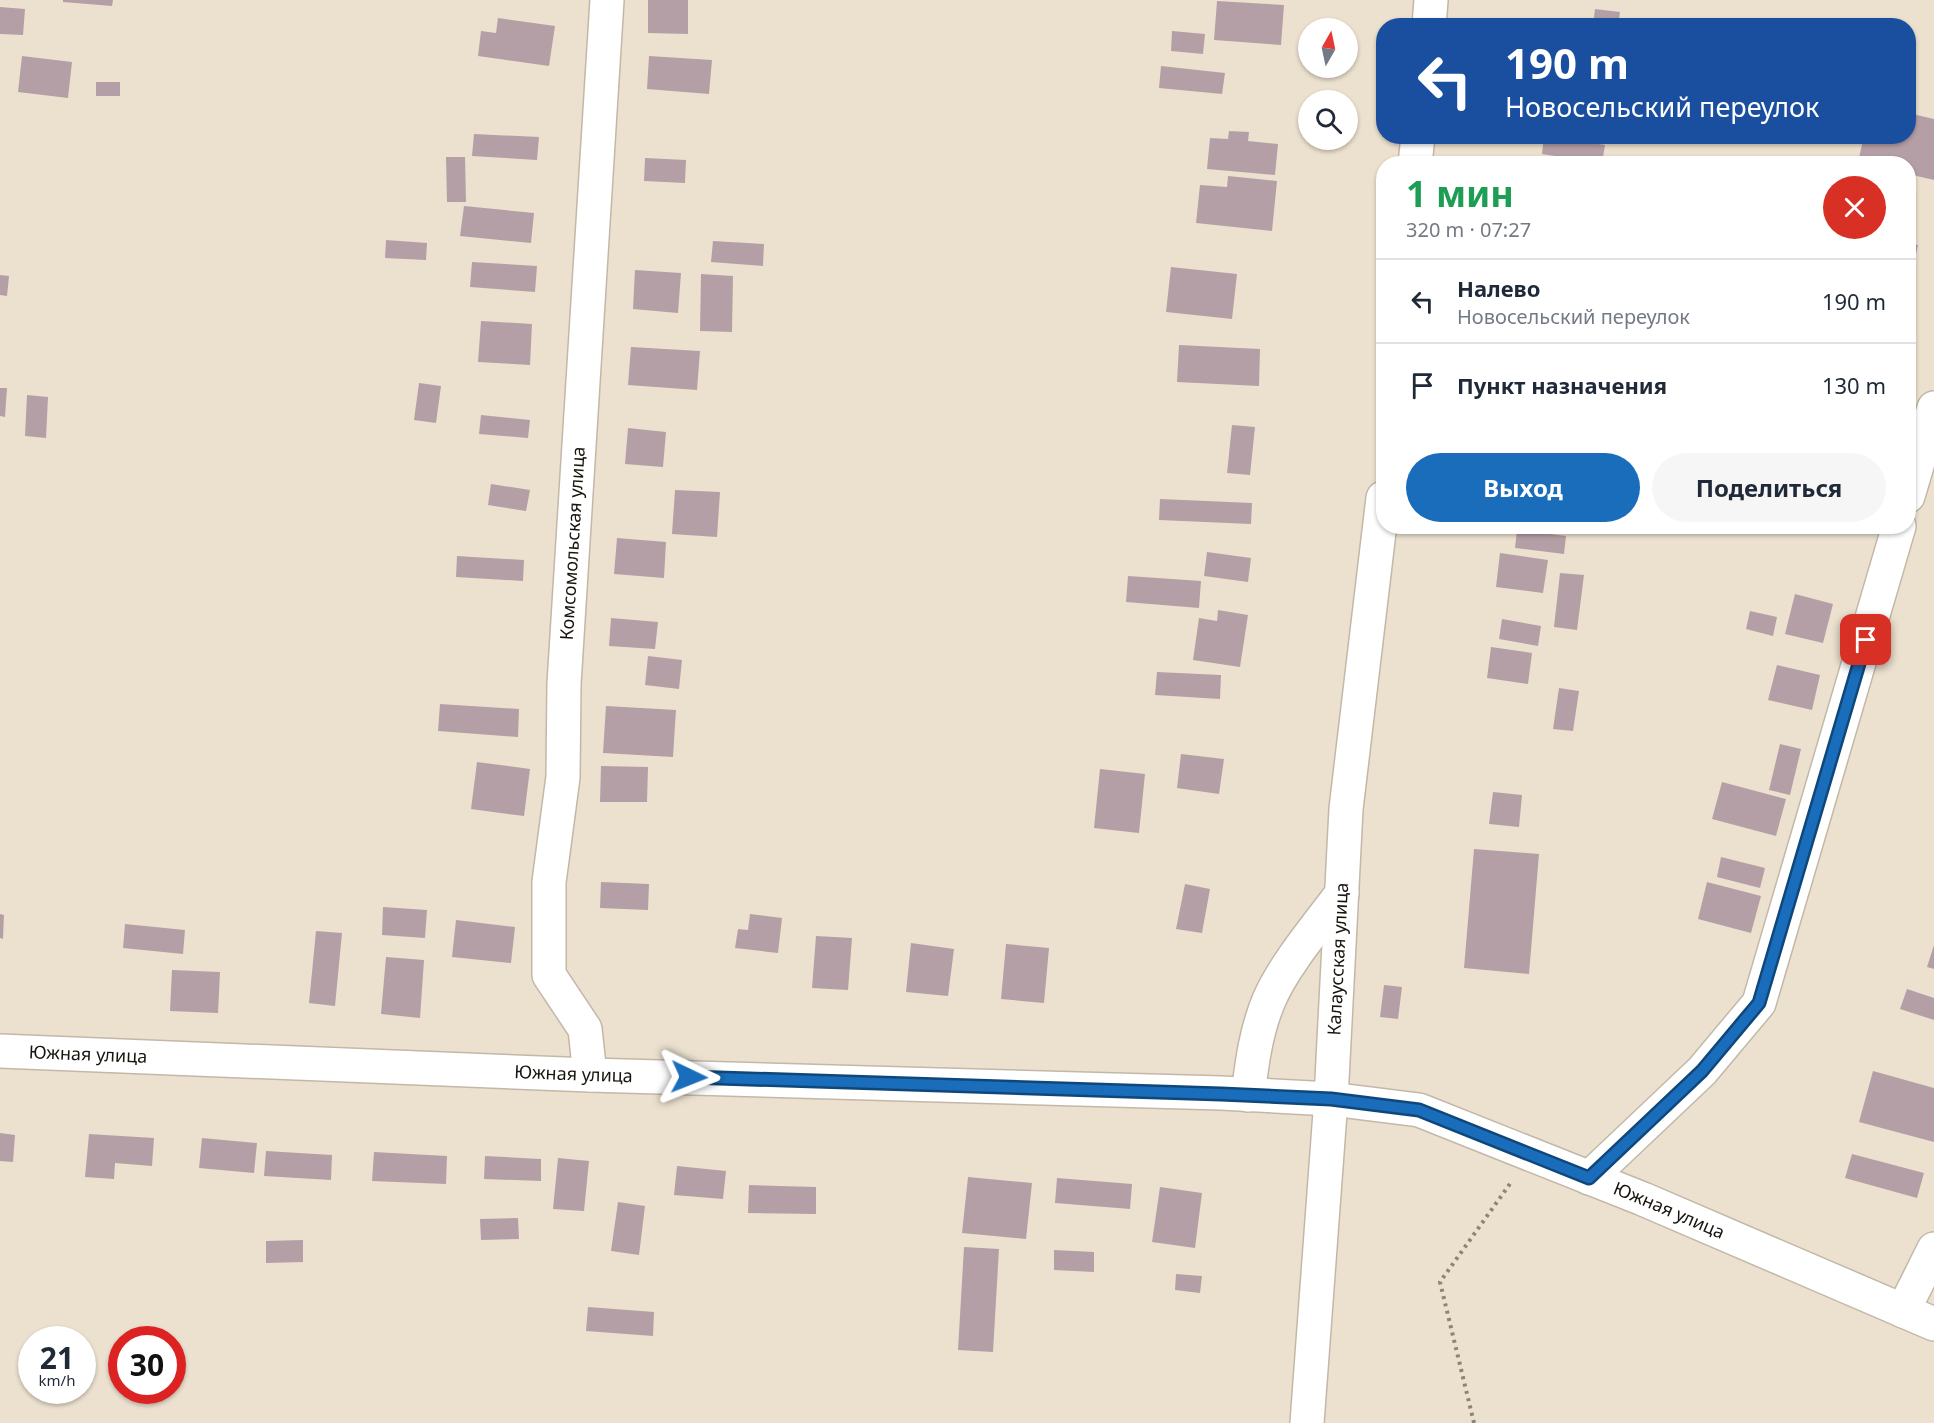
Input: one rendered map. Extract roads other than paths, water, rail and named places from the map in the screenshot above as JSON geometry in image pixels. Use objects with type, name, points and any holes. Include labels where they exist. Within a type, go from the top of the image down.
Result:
[{"type":"street","name":"Комсомольская улица","points":[[590,1075],[585,1029],[549,975],[549,882],[563,777],[564,684],[607,0]]},
{"type":"street","points":[[1430,18],[1431,0]]},
{"type":"street","points":[[1916,469],[1934,408]]},
{"type":"street","name":"Калаусская улица","points":[[1307,1423],[1331,1099],[1346,809],[1379,534]]},
{"type":"street","points":[[1589,1178],[1702,1071],[1759,1003],[1897,534]]},
{"type":"street","points":[[1248,1095],[1253,1051],[1269,999],[1294,957],[1342,893]]},
{"type":"street","name":"Южная улица","points":[[0,1051],[590,1075],[1248,1095],[1331,1099],[1419,1110],[1589,1178],[1934,1324]]},
{"type":"street","points":[[1903,1311],[1934,1249]]}]
